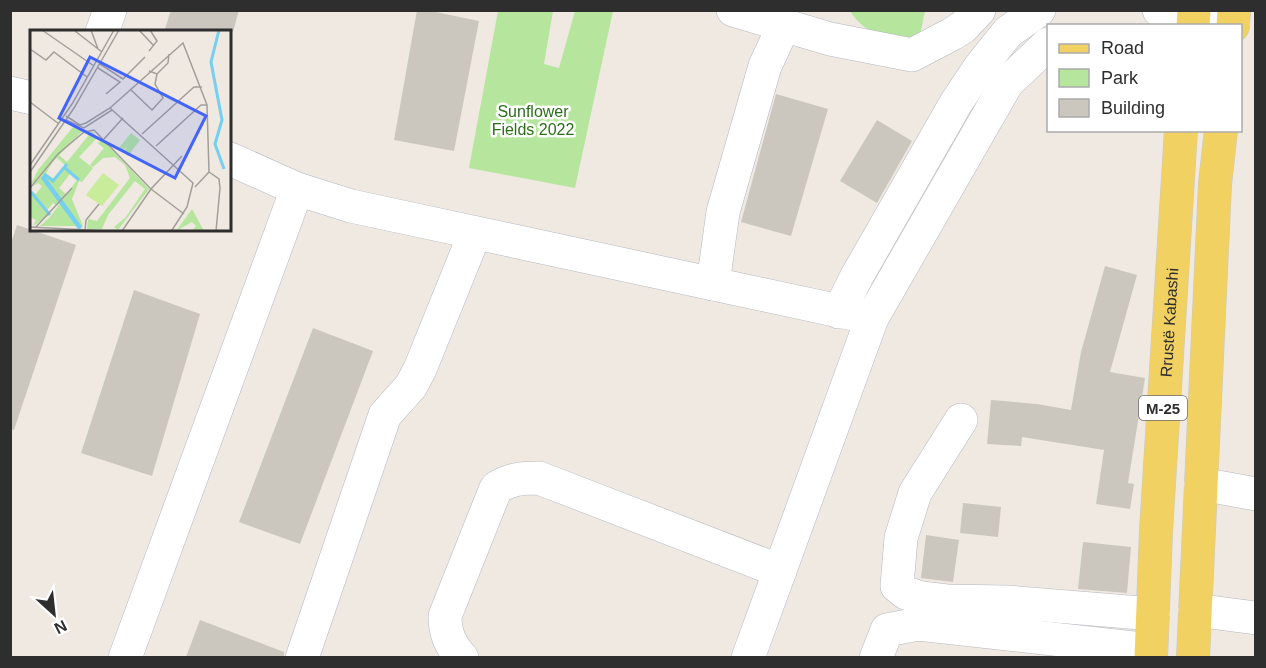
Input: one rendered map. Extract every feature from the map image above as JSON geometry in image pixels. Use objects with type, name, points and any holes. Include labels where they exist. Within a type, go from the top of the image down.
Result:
[{"type":"main road","name":"Rrustë Kabashi","points":[[1151,654],[1181,132]]},
{"type":"main road","name":"M-25","points":[[1193,657],[1215,184],[1221,132]]},
{"type":"street","points":[[103,30],[110,10]]},
{"type":"street","points":[[733,10],[784,25],[830,25],[912,55],[963,27],[980,10]]},
{"type":"street","points":[[839,312],[857,276],[956,104],[980,67],[1008,32],[1039,10]]},
{"type":"street","points":[[1159,10],[1193,18],[1233,20]]},
{"type":"street","points":[[713,284],[723,212],[765,66],[784,25]]},
{"type":"street","points":[[748,657],[872,318],[1007,82],[1047,45]]},
{"type":"street","points":[[10,93],[30,98]]},
{"type":"street","points":[[231,159],[297,189],[351,206],[872,318]]},
{"type":"street","points":[[125,657],[297,189]]},
{"type":"street","points":[[302,657],[385,415],[411,386],[420,369],[475,233]]},
{"type":"street","points":[[961,420],[915,493],[901,538],[897,586],[906,593],[938,600],[1007,602],[1152,614]]},
{"type":"street","points":[[462,657],[453,648],[447,636],[445,616],[496,488],[506,481],[518,478],[538,478],[780,571]]},
{"type":"street","points":[[1201,484],[1256,494]]},
{"type":"street","points":[[1195,610],[1256,618]]},
{"type":"street","points":[[876,657],[887,630],[918,624],[1151,654]]},
{"type":"green space","name":"Sunflower Fields 2022","points":[[498,11],[553,11],[544,64],[559,68],[575,11],[613,11],[575,188],[469,168]]},
{"type":"green space","points":[[850,11],[925,11],[920,35],[900,39],[872,32],[863,26]]},
{"type":"building","points":[[171,10],[239,10],[233,32],[231,30],[165,30]]},
{"type":"building","points":[[417,10],[479,21],[454,151],[394,140]]},
{"type":"building","points":[[776,94],[828,109],[791,236],[741,222]]},
{"type":"building","points":[[877,120],[912,141],[877,203],[840,181]]},
{"type":"building","points":[[17,225],[76,245],[14,430],[10,429],[10,246]]},
{"type":"building","points":[[1105,266],[1137,275],[1110,372],[1145,378],[1128,483],[1134,484],[1130,509],[1096,504],[1104,450],[1022,437],[1021,446],[987,444],[991,400],[1071,410],[1081,352]]},
{"type":"building","points":[[134,290],[200,314],[152,476],[81,453]]},
{"type":"building","points":[[313,328],[373,351],[300,544],[239,522]]},
{"type":"building","points":[[963,503],[1001,507],[998,537],[960,533]]},
{"type":"building","points":[[926,535],[959,540],[953,582],[921,578]]},
{"type":"building","points":[[1083,542],[1131,547],[1127,593],[1078,589]]},
{"type":"building","points":[[200,620],[284,652],[284,657],[186,657]]}]
